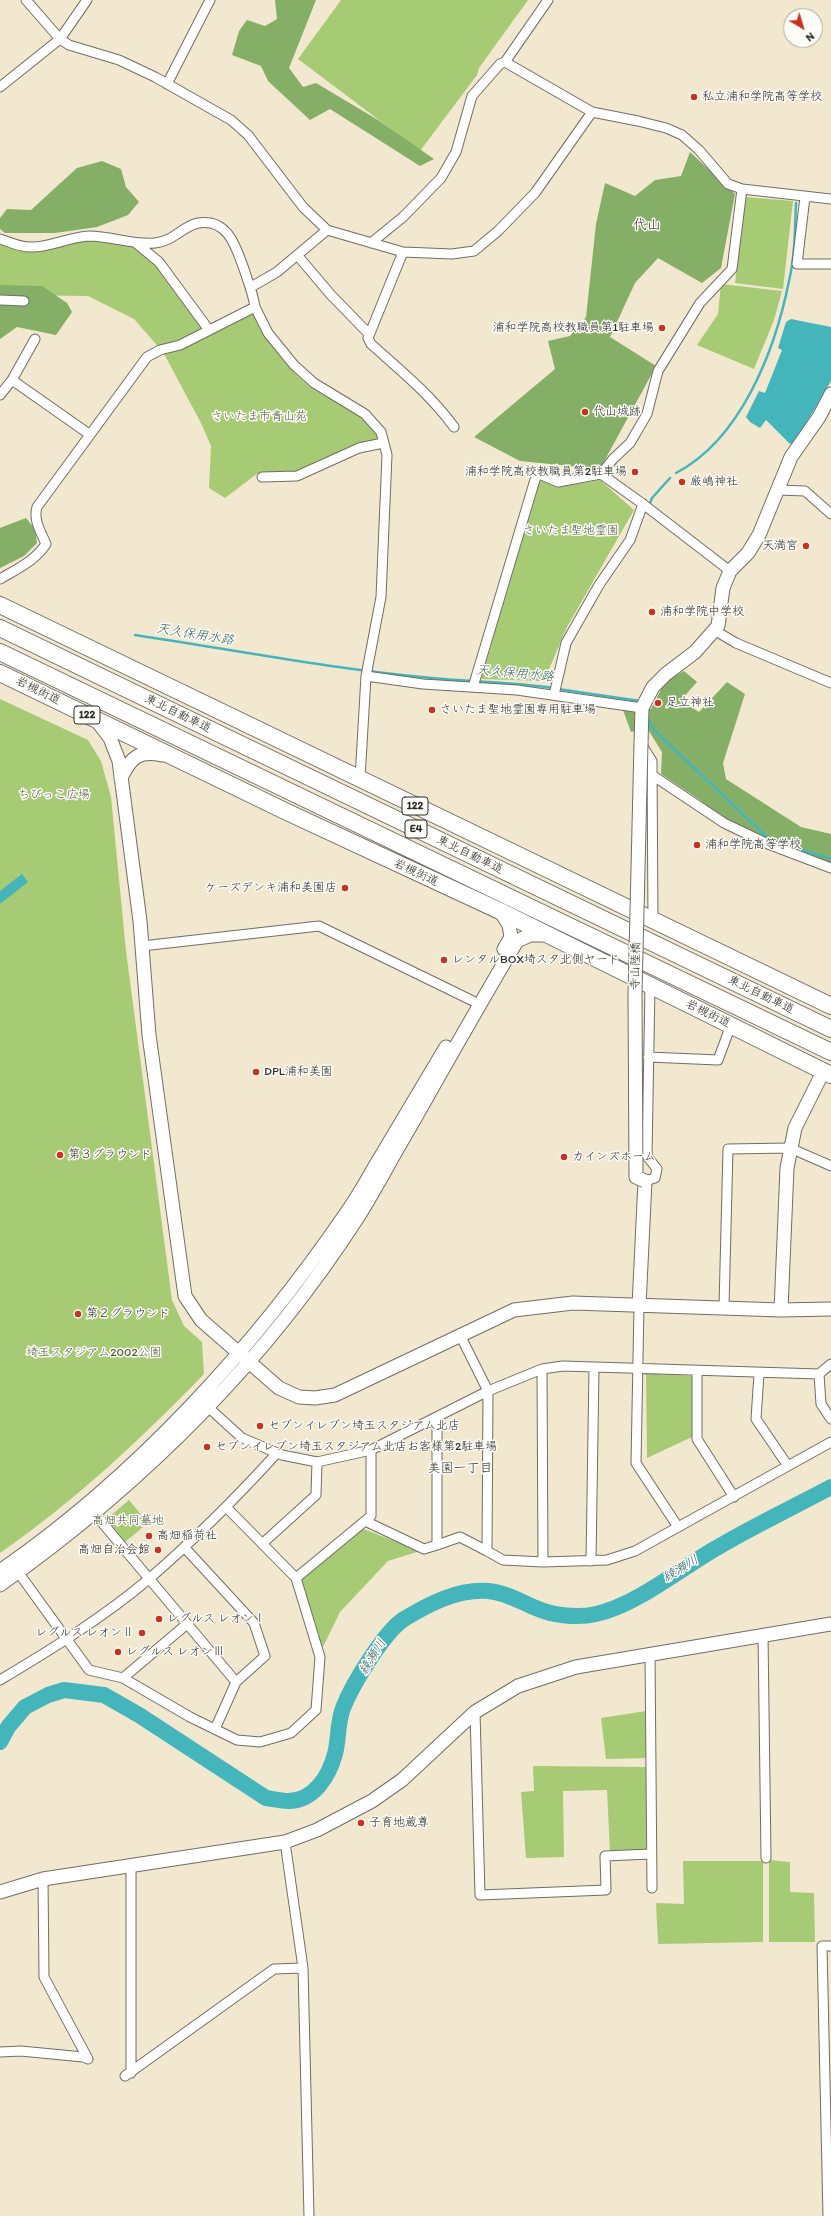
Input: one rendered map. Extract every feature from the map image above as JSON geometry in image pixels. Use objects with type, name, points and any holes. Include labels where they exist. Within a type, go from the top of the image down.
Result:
[{"type":"highway","name":"122","points":[[0,606],[831,1006]]},
{"type":"highway","name":"東北自動車道","points":[[0,628],[831,1029]]},
{"type":"highway","name":"東北自動車道","points":[[0,652],[831,1052]]},
{"type":"highway","name":"岩槻街道","points":[[0,672],[174,757],[500,912],[827,1073]]},
{"type":"street","points":[[26,0],[60,39],[70,45],[119,60],[167,84],[231,120],[248,135],[304,207],[327,230],[403,252],[452,254],[474,251],[498,231],[535,193],[592,112]]},
{"type":"street","points":[[0,87],[60,39],[86,0]]},
{"type":"street","points":[[167,84],[210,0]]},
{"type":"street","points":[[372,243],[403,217],[441,178],[456,152],[472,96],[500,64],[505,62],[548,0]]},
{"type":"street","points":[[505,62],[592,112],[666,128],[682,135],[699,150],[728,184],[742,189],[799,197],[831,199]]},
{"type":"street","points":[[473,687],[537,473],[558,482],[601,474],[613,459],[630,443],[647,414],[658,371],[700,303],[732,269],[742,189]]},
{"type":"street","points":[[799,197],[797,264],[831,264]]},
{"type":"street","points":[[0,239],[32,247],[88,236],[113,237],[136,243],[167,241],[197,223],[214,224],[224,228],[235,244],[251,287],[255,306],[268,333],[294,365],[314,383],[365,414],[381,432],[387,455],[382,589],[366,676],[360,779]]},
{"type":"street","points":[[251,287],[277,272],[298,256],[327,230]]},
{"type":"street","points":[[136,243],[159,262],[209,330]]},
{"type":"street","points":[[403,252],[368,338],[371,344],[423,391],[443,412],[454,427]]},
{"type":"street","points":[[298,256],[331,295],[369,334]]},
{"type":"street","points":[[0,300],[24,300]]},
{"type":"street","points":[[0,579],[29,562],[40,553],[46,544],[36,521],[36,508],[147,357],[160,350],[180,345],[255,306]]},
{"type":"street","points":[[0,395],[12,380],[35,339]]},
{"type":"street","points":[[12,380],[89,434]]},
{"type":"street","points":[[653,921],[652,761],[641,744],[642,708],[653,687],[666,674],[695,652],[718,626],[723,588],[730,571],[748,553],[759,535],[791,457],[819,417],[831,394]]},
{"type":"street","points":[[262,477],[297,476],[360,448],[383,443]]},
{"type":"street","points":[[601,474],[643,504],[730,571]]},
{"type":"street","points":[[778,490],[804,491],[831,514]]},
{"type":"street","points":[[554,695],[566,643],[599,585],[630,540],[643,504]]},
{"type":"street","points":[[714,630],[736,643],[831,684]]},
{"type":"street","points":[[366,676],[423,684],[517,690],[642,708]]},
{"type":"street","points":[[96,719],[115,747],[121,778],[142,946],[150,1035],[185,1296],[201,1320],[279,1388],[299,1397],[315,1398],[335,1395],[514,1310],[573,1303],[639,1306],[724,1306],[781,1310],[831,1310]]},
{"type":"street","name":"寺山陸橋","points":[[641,744],[636,994],[636,1176],[645,1181]]},
{"type":"street","points":[[121,778],[126,768],[141,754],[149,752],[174,757]]},
{"type":"street","points":[[652,775],[724,823],[768,844],[831,868]]},
{"type":"street","points":[[0,1571],[86,1503],[157,1441],[238,1353],[298,1278],[348,1211],[511,937],[509,925],[500,912]]},
{"type":"street","points":[[142,946],[319,926],[473,1001]]},
{"type":"street","points":[[0,1585],[94,1513],[139,1475],[208,1408],[249,1363],[310,1285],[358,1217],[517,941],[530,935],[547,935]]},
{"type":"street","points":[[650,986],[647,1156],[657,1169],[655,1178],[645,1181],[637,1368],[636,1463],[678,1527]]},
{"type":"street","points":[[648,1057],[718,1060],[731,1025]]},
{"type":"street","points":[[781,1310],[787,1168],[790,1148],[795,1128],[827,1073]]},
{"type":"street","points":[[724,1306],[728,1149],[790,1148],[831,1166]]},
{"type":"street","points":[[460,1335],[488,1391],[487,1551]]},
{"type":"street","points":[[208,1408],[242,1438],[277,1453],[317,1462],[372,1450],[488,1391],[542,1369],[564,1366],[758,1374],[819,1374],[831,1364]]},
{"type":"street","points":[[591,1561],[594,1368]]},
{"type":"street","points":[[542,1369],[543,1562]]},
{"type":"street","points":[[697,1372],[698,1439],[734,1497]]},
{"type":"street","points":[[758,1374],[756,1419],[788,1466]]},
{"type":"street","points":[[819,1374],[821,1404],[831,1420]]},
{"type":"street","points":[[436,1545],[437,1417]]},
{"type":"street","points":[[365,1521],[424,1549],[460,1537],[503,1560],[543,1562],[607,1560],[635,1551],[831,1442]]},
{"type":"street","points":[[296,1578],[371,1516],[372,1450]]},
{"type":"street","points":[[0,1680],[67,1640],[149,1579],[227,1508],[277,1453]]},
{"type":"street","points":[[263,1544],[316,1495],[317,1462]]},
{"type":"street","points":[[18,1572],[89,1670],[124,1678],[190,1717],[237,1740],[260,1742],[291,1733],[316,1710],[320,1657],[296,1578],[227,1508]]},
{"type":"street","points":[[94,1513],[236,1682]]},
{"type":"street","points":[[184,1547],[254,1623],[265,1656],[236,1682],[214,1729]]},
{"type":"street","points":[[124,1678],[187,1624]]},
{"type":"street","points":[[0,1892],[43,1879],[131,1867],[285,1842],[317,1830],[372,1801],[402,1780],[475,1712],[518,1686],[576,1667],[763,1634],[831,1624]]},
{"type":"street","points":[[763,1634],[766,1858]]},
{"type":"street","points":[[650,1654],[652,1888]]},
{"type":"street","points":[[475,1712],[480,1895],[606,1890],[606,1856],[651,1854]]},
{"type":"street","points":[[285,1842],[303,1968],[308,2216]]},
{"type":"street","points":[[131,1867],[128,2074],[274,1969],[303,1968]]},
{"type":"street","points":[[0,2052],[21,2051],[83,2056],[88,2059],[44,1977],[43,1879]]},
{"type":"street","points":[[828,2216],[822,1946],[831,1946]]},
{"type":"green space","points":[[275,0],[316,0],[289,68],[303,87],[316,83],[378,120],[434,159],[420,166],[330,109],[310,120],[268,81],[261,66],[232,55],[239,31],[247,20],[265,26],[277,19]]},
{"type":"green space","points":[[341,0],[528,0],[479,68],[477,75],[420,151],[298,59]]},
{"type":"green space","points":[[690,152],[735,194],[721,268],[702,283],[658,258],[635,283],[610,337],[656,366],[600,469],[520,461],[474,437],[555,369],[548,341],[570,336],[586,317],[596,224],[605,183],[635,196],[655,180],[681,176]]},
{"type":"green space","points":[[102,161],[121,169],[126,187],[139,202],[128,215],[97,227],[55,233],[5,233],[0,229],[0,218],[7,209],[31,210],[77,168]]},
{"type":"green space","points":[[745,197],[793,201],[783,289],[735,283]]},
{"type":"green space","name":"さいたま市青山苑","points":[[107,240],[137,246],[156,263],[208,335],[252,312],[274,349],[303,381],[313,389],[364,419],[372,427],[379,439],[376,443],[297,474],[258,473],[225,498],[209,488],[211,446],[201,423],[163,352],[134,319],[88,296],[0,295],[0,242],[29,251],[73,241]]},
{"type":"green space","points":[[721,284],[782,291],[774,320],[754,369],[697,345],[718,314]]},
{"type":"green space","points":[[0,285],[42,286],[67,303],[72,312],[56,335],[17,327],[0,339]]},
{"type":"green space","name":"さいたま聖地霊園","points":[[540,480],[560,487],[600,480],[634,510],[567,627],[544,681],[481,679]]},
{"type":"green space","points":[[26,518],[35,529],[37,543],[24,556],[0,568],[0,528]]},
{"type":"green space","points":[[684,671],[697,682],[681,700],[699,712],[727,682],[745,694],[723,763],[726,779],[801,827],[831,834],[831,865],[741,836],[700,800],[661,774],[662,752],[647,728],[631,732],[623,710],[651,709],[665,682]]},
{"type":"green space","name":"埼玉スタジアム2002公園","points":[[0,699],[88,740],[101,761],[111,797],[126,951],[172,1300],[184,1326],[202,1342],[204,1374],[132,1445],[81,1491],[0,1553]]},
{"type":"green space","points":[[646,1373],[693,1376],[692,1437],[647,1458]]},
{"type":"green space","name":"高畑共同墓地","points":[[129,1500],[148,1523],[125,1542],[107,1521],[109,1517]]},
{"type":"green space","points":[[361,1528],[420,1551],[388,1561],[340,1612],[322,1649],[301,1580]]},
{"type":"green space","points":[[646,1711],[647,1758],[606,1759],[601,1718]]},
{"type":"green space","points":[[533,1766],[646,1767],[646,1851],[610,1852],[607,1790],[563,1791],[564,1857],[526,1858],[521,1792],[534,1791]]},
{"type":"green space","points":[[769,1860],[790,1862],[790,1892],[814,1893],[815,1942],[769,1942]]},
{"type":"green space","points":[[683,1861],[763,1861],[763,1942],[658,1944],[656,1903],[684,1904]]},
{"type":"water","points":[[791,319],[831,327],[831,381],[795,442],[790,444],[766,420],[760,428],[750,422],[746,417],[759,391],[765,393],[782,350],[778,348],[786,322]]},
{"type":"water","points":[[22,874],[28,882],[0,904],[0,891]]},
{"type":"waterway","points":[[676,473],[699,458],[719,438],[737,416],[752,390],[764,364],[775,336],[791,272],[796,203]]},
{"type":"waterway","points":[[649,506],[652,498],[670,478]]},
{"type":"waterway","name":"天久保用水路","points":[[135,635],[357,670],[432,678],[523,684],[553,688]]},
{"type":"waterway","points":[[568,653],[571,641]]},
{"type":"waterway","name":"天久保用水路","points":[[558,689],[640,701]]},
{"type":"waterway","name":"天久保用水路","points":[[647,716],[652,728],[769,839],[831,859]]},
{"type":"waterway","name":"綾瀬川","points":[[0,1742],[8,1727],[25,1707],[48,1695],[64,1690],[104,1695],[139,1715],[266,1798],[285,1801],[297,1800],[313,1792],[329,1771],[335,1754],[343,1708],[347,1698],[369,1660],[387,1635],[404,1619],[414,1613],[433,1603],[454,1595],[477,1591],[501,1593],[550,1613],[574,1616],[596,1614],[611,1610],[641,1596],[742,1533],[831,1487]]},
{"type":"place","name":"私立浦和学院高等学校","points":[[694,97]]},
{"type":"place","name":"浦和学院高校教職員第1駐車場","points":[[662,328]]},
{"type":"place","name":"代山城跡","points":[[585,412]]},
{"type":"place","name":"浦和学院高校教職員第2駐車場","points":[[635,472]]},
{"type":"place","name":"厳嶋神社","points":[[682,482]]},
{"type":"place","name":"天満宮","points":[[806,546]]},
{"type":"place","name":"浦和学院中学校","points":[[652,612]]},
{"type":"place","name":"足立神社","points":[[658,703]]},
{"type":"place","name":"さいたま聖地霊園専用駐車場","points":[[432,710]]},
{"type":"place","name":"浦和学院高等学校","points":[[697,845]]},
{"type":"place","name":"ケーズデンキ浦和美園店","points":[[345,888]]},
{"type":"place","name":"レンタルBOX埼スタ北側ヤード","points":[[444,960]]},
{"type":"place","name":"DPL浦和美園","points":[[256,1072]]},
{"type":"place","name":"第３グラウンド","points":[[60,1155]]},
{"type":"place","name":"カインズホーム","points":[[564,1157]]},
{"type":"place","name":"第２グラウンド","points":[[78,1314]]},
{"type":"place","name":"セブンイレブン埼玉スタジアム北店","points":[[260,1426]]},
{"type":"place","name":"セブンイレブン埼玉スタジアム北店お客様第2駐車場","points":[[207,1447]]},
{"type":"place","name":"高畑稲荷社","points":[[149,1536]]},
{"type":"place","name":"高畑自治会館","points":[[158,1550]]},
{"type":"place","name":"レグルス レオンⅠ","points":[[159,1619]]},
{"type":"place","name":"レグルス レオンⅡ","points":[[142,1633]]},
{"type":"place","name":"レグルス レオンⅢ","points":[[118,1652]]},
{"type":"place","name":"子育地蔵尊","points":[[361,1823]]},
{"type":"district","name":"代山","points":[[647,225]]},
{"type":"district","name":"美園一丁目","points":[[460,1469]]},
{"type":"park label","name":"ちびっこ広場","points":[[54,795]]}]
